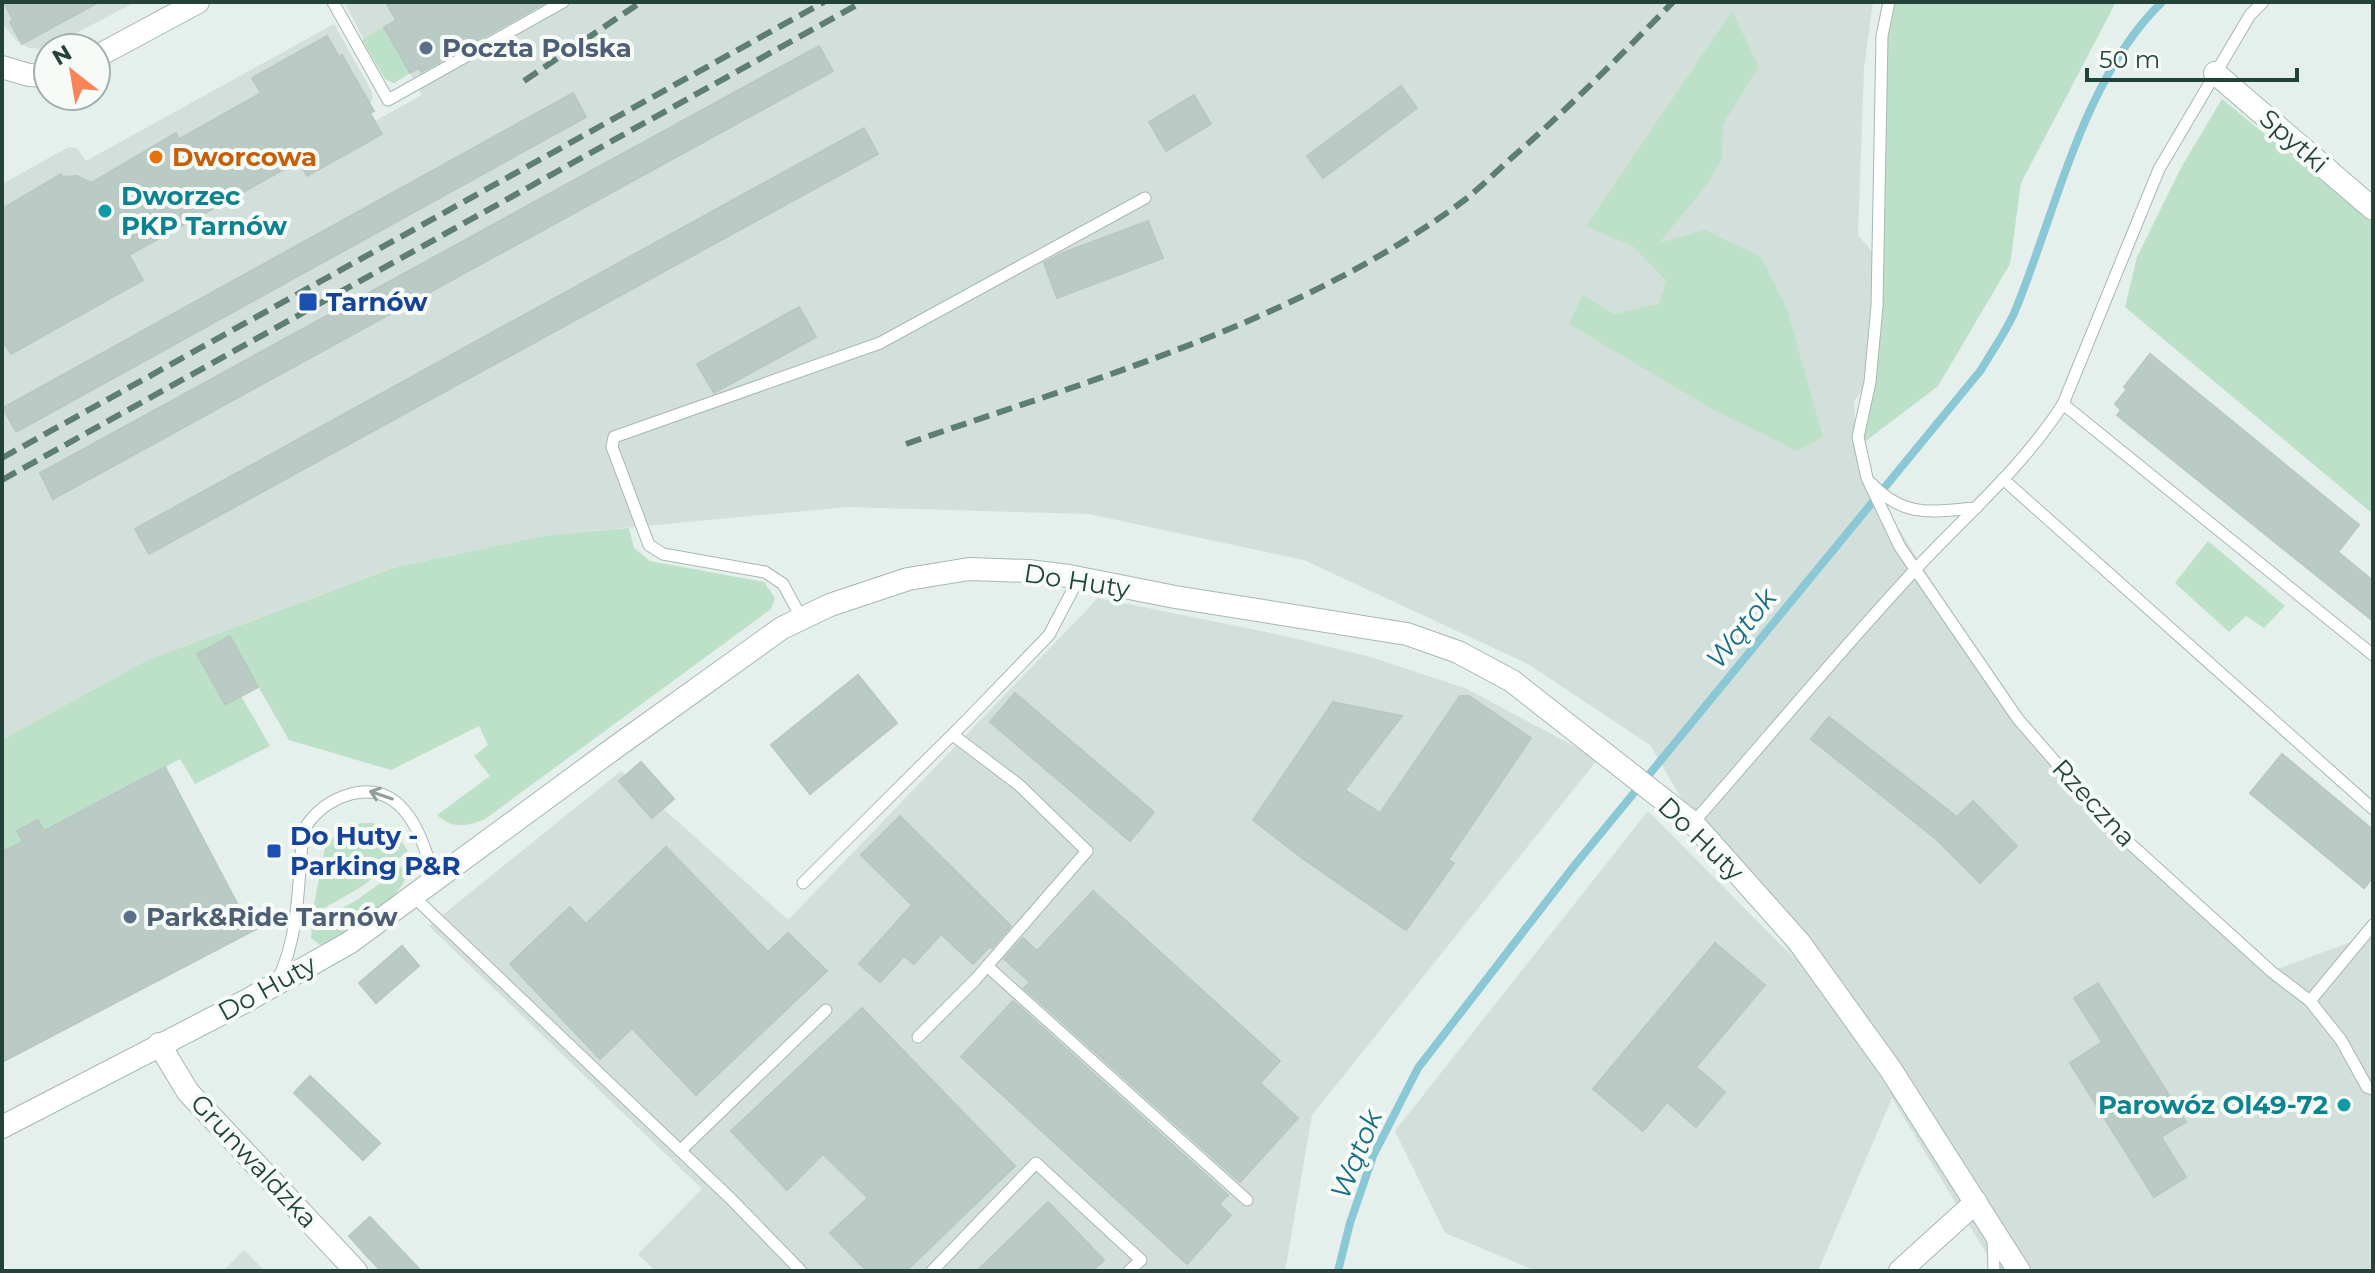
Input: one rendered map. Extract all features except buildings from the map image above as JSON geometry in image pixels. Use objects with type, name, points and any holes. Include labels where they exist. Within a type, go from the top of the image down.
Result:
[{"type":"street","points":[[112,48],[198,2]]},
{"type":"street","points":[[2,67],[32,75]]},
{"type":"street","name":"Spytki","points":[[2215,73],[2373,209]]},
{"type":"street","name":"Do Huty","points":[[2,1127],[349,943],[745,653],[802,619],[830,605],[908,579],[969,569],[1028,571],[1407,634],[1458,652],[1512,681],[1693,823],[1799,942],[1891,1070],[2019,1271]]},
{"type":"street","name":"Grunwaldzka","points":[[159,1044],[188,1092],[356,1271]]},
{"type":"street","points":[[1900,1271],[1976,1202]]},
{"type":"lane","points":[[333,2],[388,100],[563,2]]},
{"type":"lane","name":"Rzeczna","points":[[1889,2],[1882,36],[1877,306],[1870,382],[1858,437],[1867,478],[1892,532],[1915,570],[2018,719],[2114,829],[2272,972],[2310,1001],[2341,1040],[2367,1087],[2373,1089]]},
{"type":"lane","points":[[1693,823],[1915,570],[2003,479],[2052,422],[2063,404],[2159,169],[2250,15],[2263,2]]},
{"type":"lane","points":[[802,619],[783,584],[765,572],[663,554],[649,545],[612,447],[614,437],[880,343],[1145,198]]},
{"type":"lane","points":[[2063,404],[2373,655]]},
{"type":"lane","points":[[1867,478],[1892,500],[1920,512],[1976,508]]},
{"type":"lane","points":[[2003,479],[2373,809]]},
{"type":"lane","points":[[803,883],[1049,635],[1079,578]]},
{"type":"lane","points":[[918,1037],[987,966],[1087,851],[1019,785],[953,735]]},
{"type":"lane","points":[[275,984],[285,964],[293,927],[303,831],[310,819],[326,804],[364,790],[389,796],[407,814],[417,830],[435,881]]},
{"type":"lane","points":[[414,897],[730,1198],[801,1271]]},
{"type":"lane","points":[[2310,1001],[2373,925]]},
{"type":"lane","points":[[987,966],[1247,1200]]},
{"type":"lane","points":[[680,1151],[826,1010]]},
{"type":"lane","points":[[932,1271],[1036,1163],[1141,1260],[1129,1271]]},
{"type":"lane","points":[[1993,1230],[1994,1271]]},
{"type":"shaded area","points":[[2,2],[132,4],[78,32],[32,32],[32,48],[17,41],[2,23]]},
{"type":"shaded area","points":[[344,2],[1873,2],[1864,68],[1858,235],[1924,315],[1854,401],[1857,445],[1867,478],[2018,719],[2114,829],[2272,971],[2373,934],[2373,1271],[1997,1271],[1892,1098],[1818,1271],[1536,1271],[1445,1233],[1395,1131],[1648,811],[1794,958],[1680,796],[1650,745],[1528,664],[1304,560],[1089,514],[848,507],[549,535],[394,567],[145,661],[2,740],[2,184],[69,147],[77,148],[86,161],[334,24],[371,90],[373,98],[369,104],[375,121],[422,95],[410,73],[394,83],[385,79]]},
{"type":"shaded area","points":[[1098,598],[1367,656],[1465,688],[1598,759],[1312,1115],[1285,1271],[655,1271],[638,1254],[702,1189],[429,926],[621,771],[788,920]]},
{"type":"shaded area","points":[[244,1250],[265,1271],[223,1271]]},
{"type":"green space","points":[[1886,2],[2116,2],[2021,183],[2010,264],[1938,386],[1858,447],[1876,345]]},
{"type":"green space","points":[[1732,11],[1759,67],[1723,124],[1722,158],[1706,186],[1659,243],[1705,230],[1761,257],[1787,309],[1823,437],[1797,451],[1714,410],[1569,324],[1582,295],[1614,314],[1659,304],[1666,281],[1634,247],[1586,226]]},
{"type":"green space","points":[[384,27],[410,73],[394,83],[385,79],[362,40]]},
{"type":"green space","points":[[2222,99],[2373,223],[2373,514],[2125,307],[2137,257],[2182,166]]},
{"type":"green space","points":[[629,528],[634,548],[650,561],[764,582],[775,598],[771,609],[485,819],[460,825],[449,823],[437,815],[490,776],[474,756],[488,745],[479,726],[391,770],[289,740],[229,636],[197,655],[224,705],[241,696],[270,746],[195,784],[180,759],[44,831],[18,831],[23,842],[2,852],[2,740],[145,661],[395,567],[549,535]]},
{"type":"green space","points":[[2208,541],[2285,606],[2264,628],[2246,616],[2229,632],[2175,583]]},
{"type":"green space","points":[[373,823],[394,831],[408,851],[361,887],[312,915],[329,841],[345,828]]},
{"type":"green space","points":[[411,860],[400,888],[379,909],[327,943],[320,945],[311,938],[312,924],[357,900]]},
{"type":"waterway","name":"Wątok","points":[[1338,1271],[1350,1223],[1373,1156],[1418,1068],[1574,866],[1981,370],[2015,311],[2074,148],[2111,68],[2135,33],[2162,2]]},
{"type":"railway","points":[[524,81],[641,2]]},
{"type":"railway","points":[[2,458],[824,2]]},
{"type":"railway","points":[[2,480],[862,2]]},
{"type":"railway","points":[[906,444],[1196,342],[1335,280],[1402,242],[1479,188],[1576,99],[1673,2]]},
{"type":"place","name":"Poczta Polska","points":[[426,48]]},
{"type":"place","name":"Dworcowa","points":[[156,157]]},
{"type":"place","name":"Dworzec PKP Tarnów","points":[[105,211]]},
{"type":"place","name":"Tarnów","points":[[308,302]]},
{"type":"place","name":"Do Huty - Parking P&R","points":[[274,851]]},
{"type":"place","name":"Park&Ride Tarnów","points":[[130,917]]},
{"type":"place","name":"Parowóz Ol49-72","points":[[2344,1105]]}]
